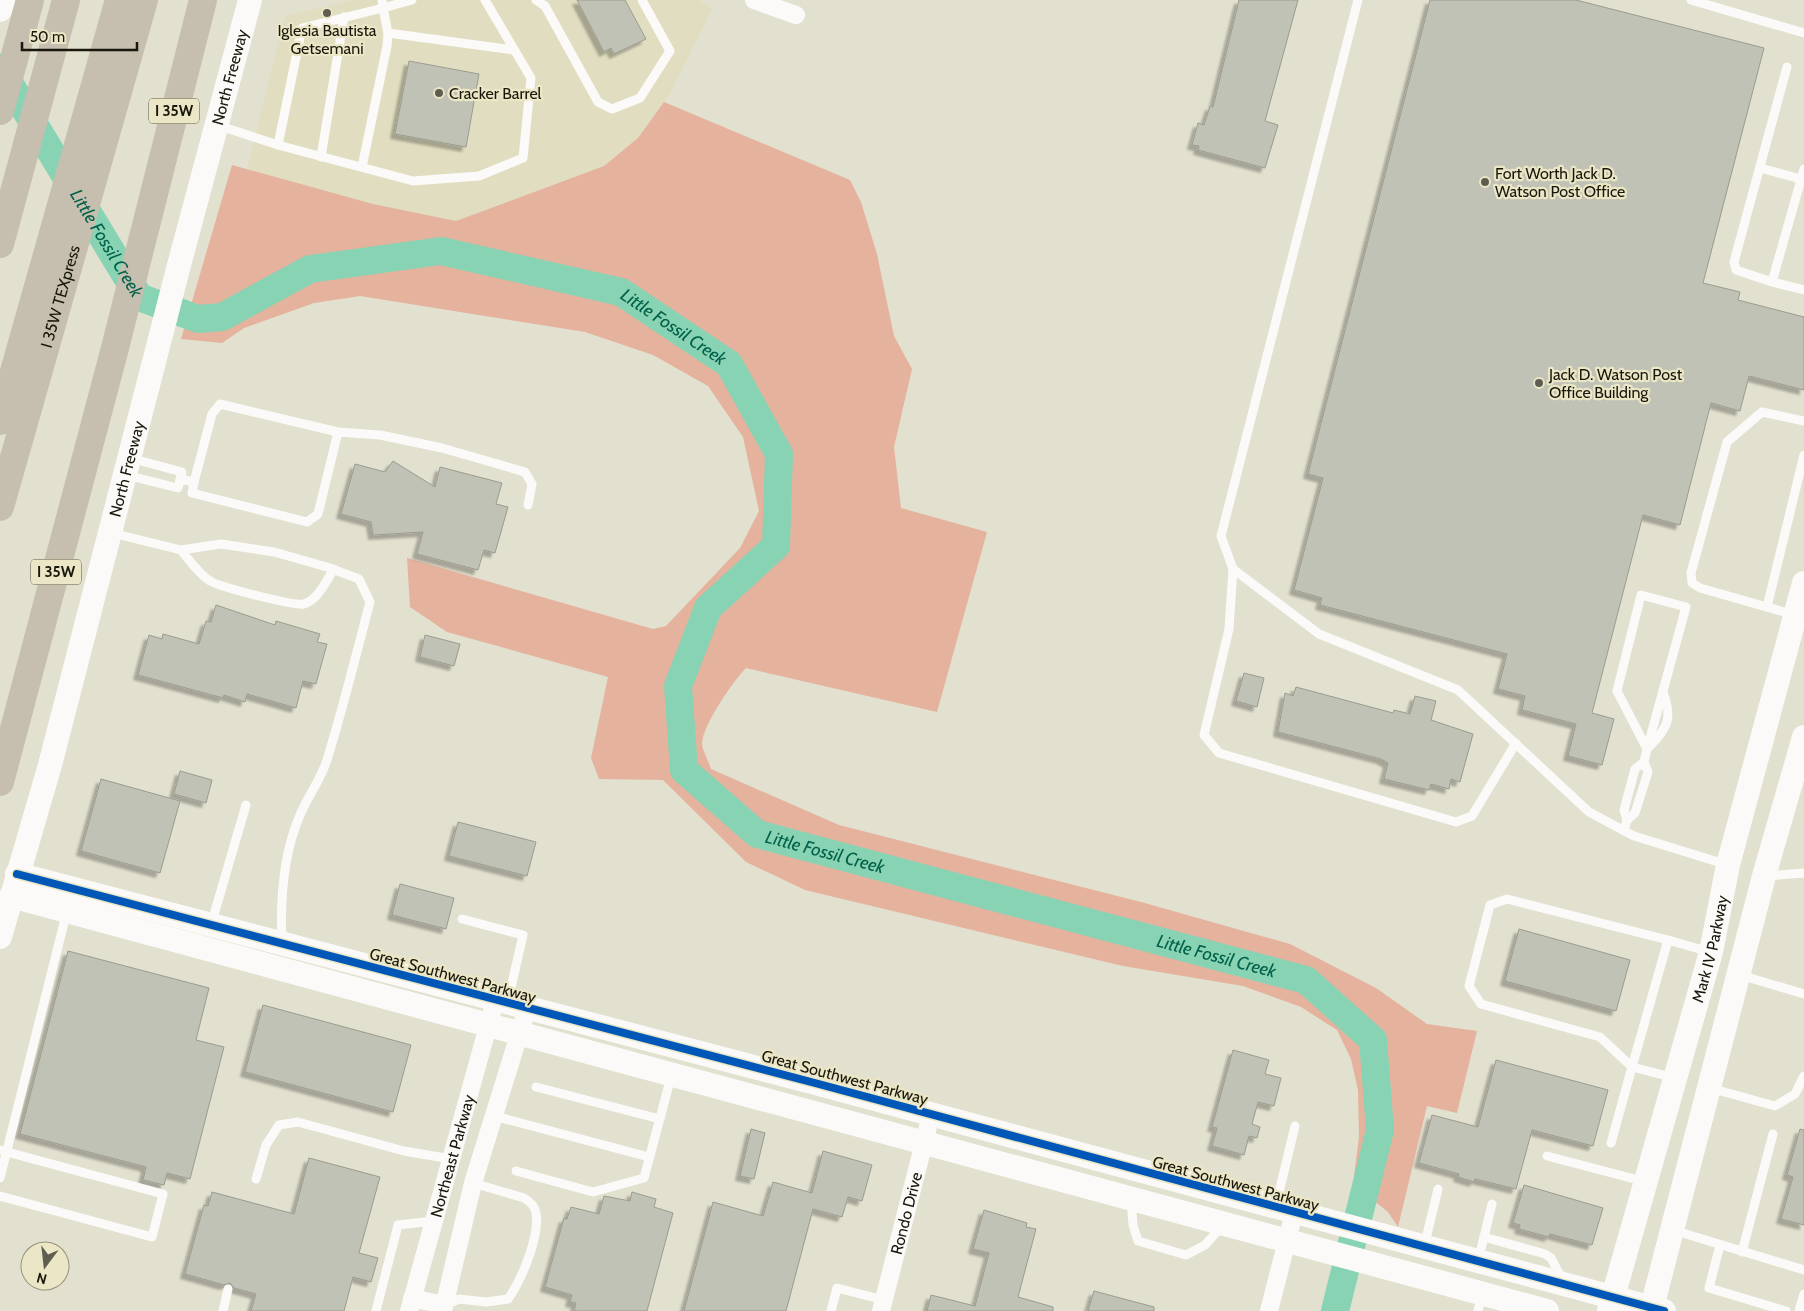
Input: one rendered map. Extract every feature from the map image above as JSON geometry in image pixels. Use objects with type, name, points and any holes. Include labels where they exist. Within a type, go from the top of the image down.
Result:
[{"type":"highway","points":[[0,244],[66,0]]},
{"type":"highway","name":"I 35W TEXpress","points":[[0,421],[119,0]]},
{"type":"highway","name":"I 35W TEXpress","points":[[0,507],[144,0]]},
{"type":"highway","name":"I 35W","points":[[0,782],[113,355],[203,0]]},
{"type":"highway","points":[[0,111],[27,12]]},
{"type":"highway","points":[[0,711],[92,380],[113,355]]},
{"type":"street","points":[[0,10],[3,0]]},
{"type":"street","name":"North Freeway","points":[[0,937],[50,765],[178,269],[250,0]]},
{"type":"street","points":[[754,0],[796,16]]},
{"type":"street","name":"Mark IV Parkway","points":[[1611,1304],[1711,952],[1728,865],[1804,583]]},
{"type":"street","points":[[1656,1310],[1672,1230],[1764,876],[1804,736]]},
{"type":"street","points":[[1728,865],[1764,876]]},
{"type":"street","points":[[14,885],[67,911],[1390,1268],[1480,1302],[1548,1311]]},
{"type":"street","name":"Great Southwest Parkway","points":[[14,885],[211,925],[1564,1284],[1611,1304],[1656,1310]]},
{"type":"street","name":"Northeast Parkway","points":[[410,1304],[489,1024],[510,1005],[521,1033],[473,1183],[443,1308]]},
{"type":"street","points":[[1676,1078],[1709,1088]]},
{"type":"street","name":"Rondo Drive","points":[[882,1305],[931,1115]]},
{"type":"street","points":[[1269,1311],[1295,1243],[1293,1213]]},
{"type":"street","points":[[410,1304],[443,1308]]},
{"type":"lane","points":[[278,145],[302,28],[344,17],[382,4],[412,0]]},
{"type":"lane","points":[[217,125],[278,145],[413,181],[479,176],[523,158],[531,78],[485,0]]},
{"type":"lane","points":[[536,0],[546,6],[598,102],[612,109],[640,98],[670,51],[642,0]]},
{"type":"lane","points":[[1358,0],[1221,536],[1234,569],[1229,629],[1204,734],[1219,753],[1456,822],[1472,816],[1516,743]]},
{"type":"lane","points":[[1696,1],[1804,33]]},
{"type":"lane","points":[[362,167],[388,33],[382,4]]},
{"type":"lane","points":[[321,157],[344,17]]},
{"type":"lane","points":[[388,33],[514,50]]},
{"type":"lane","points":[[1787,67],[1734,262],[1736,270],[1742,273],[1804,290]]},
{"type":"lane","points":[[1760,168],[1802,179]]},
{"type":"lane","points":[[1772,282],[1804,168]]},
{"type":"lane","points":[[338,432],[318,514],[307,522],[192,492],[212,414],[220,404],[338,432],[389,437],[442,448],[525,472],[532,484],[528,505]]},
{"type":"lane","points":[[1796,615],[1700,588],[1692,582],[1692,573],[1727,442],[1762,412],[1804,421]]},
{"type":"lane","points":[[1767,607],[1804,455]]},
{"type":"lane","points":[[128,466],[182,472],[178,488],[128,466]]},
{"type":"lane","points":[[180,479],[194,482]]},
{"type":"lane","points":[[111,533],[181,550],[221,544],[274,552],[334,569],[359,579],[370,602],[327,763],[299,816],[290,849],[282,888],[280,911],[282,944]]},
{"type":"lane","points":[[181,550],[198,572],[212,582],[289,604],[305,604],[317,595],[334,569]]},
{"type":"lane","points":[[1234,569],[1319,634],[1458,690],[1589,812],[1634,836],[1728,865]]},
{"type":"lane","points":[[1624,831],[1627,820],[1624,810],[1636,769],[1644,762],[1647,749],[1662,734],[1670,710],[1662,692],[1686,607],[1642,595],[1617,691],[1647,749]]},
{"type":"lane","points":[[211,925],[246,805]]},
{"type":"lane","points":[[1764,876],[1804,873]]},
{"type":"lane","points":[[1676,1078],[1632,1066],[1600,1037],[1481,1004],[1469,986],[1490,905],[1507,899],[1711,952]]},
{"type":"lane","points":[[0,1178],[3,1151],[67,911]]},
{"type":"lane","points":[[462,919],[523,935],[510,1005]]},
{"type":"lane","points":[[1611,1144],[1668,940]]},
{"type":"lane","points":[[1739,974],[1804,994]]},
{"type":"lane","points":[[516,1171],[593,1192],[644,1178],[672,1074]]},
{"type":"lane","points":[[1709,1088],[1774,1106],[1795,1094],[1804,1076]]},
{"type":"lane","points":[[536,1087],[660,1119]]},
{"type":"lane","points":[[494,1116],[649,1157]]},
{"type":"lane","points":[[256,1179],[266,1145],[279,1125],[298,1122],[404,1151],[451,1160]]},
{"type":"lane","points":[[1293,1213],[1295,1126]]},
{"type":"lane","points":[[1742,1252],[1773,1134]]},
{"type":"lane","points":[[0,1196],[152,1237],[163,1194],[3,1151]]},
{"type":"lane","points":[[1547,1156],[1646,1182]]},
{"type":"lane","points":[[443,1308],[459,1298],[486,1302],[508,1300],[520,1282],[534,1234],[536,1213],[530,1202],[524,1198],[473,1183]]},
{"type":"lane","points":[[1424,1247],[1438,1189]]},
{"type":"lane","points":[[1131,1198],[1133,1225],[1138,1241],[1186,1255],[1205,1245],[1224,1224]]},
{"type":"lane","points":[[1478,1261],[1492,1204]]},
{"type":"lane","points":[[376,1311],[398,1225],[434,1220]]},
{"type":"lane","points":[[1672,1230],[1804,1270]]},
{"type":"lane","points":[[1484,1238],[1545,1254],[1552,1258],[1564,1284]]},
{"type":"lane","points":[[1720,1245],[1709,1288],[1786,1311]]},
{"type":"lane","points":[[831,1311],[838,1288],[882,1305]]},
{"type":"lane","points":[[223,1311],[228,1289]]},
{"type":"lane","points":[[1800,1311],[1804,1294]]},
{"type":"shaded area","points":[[354,0],[699,0],[712,9],[671,92],[638,138],[604,166],[456,221],[373,204],[247,169],[285,16]]},
{"type":"shaded area","points":[[664,102],[850,180],[861,202],[877,254],[894,336],[912,369],[894,447],[901,508],[987,532],[937,712],[746,668],[734,683],[707,726],[702,746],[711,769],[839,825],[1141,902],[1290,944],[1376,988],[1427,1024],[1477,1031],[1457,1113],[1427,1106],[1398,1227],[1388,1212],[1353,1184],[1359,1137],[1358,1090],[1351,1059],[1337,1030],[1301,1007],[1243,986],[1123,966],[805,890],[746,862],[663,780],[599,779],[591,758],[608,677],[447,632],[410,607],[407,558],[653,629],[666,626],[740,548],[759,511],[743,437],[708,386],[653,355],[585,332],[360,296],[314,303],[244,328],[222,343],[181,339],[232,165],[373,204],[456,221],[604,166],[638,138]]},
{"type":"building","points":[[577,0],[625,0],[646,39],[614,54],[611,48],[604,52]]},
{"type":"building","points":[[1239,0],[1298,0],[1265,121],[1278,125],[1265,168],[1198,150],[1199,146],[1192,145],[1198,123],[1204,125],[1210,106],[1213,107]]},
{"type":"building","name":"Jack D. Watson Post Office Building","points":[[1430,0],[1576,0],[1764,48],[1703,283],[1740,292],[1738,300],[1804,317],[1804,390],[1749,376],[1740,411],[1711,403],[1680,525],[1643,515],[1592,713],[1614,719],[1602,765],[1568,756],[1576,724],[1522,710],[1525,696],[1498,689],[1507,654],[1320,605],[1322,598],[1294,590],[1323,478],[1308,474]]},
{"type":"building","name":"Cracker Barrel","points":[[409,61],[479,74],[466,147],[395,134]]},
{"type":"building","points":[[393,461],[435,487],[440,467],[502,483],[496,504],[508,507],[495,553],[484,550],[478,570],[417,554],[423,532],[373,535],[371,522],[341,514],[355,464],[385,472]]},
{"type":"building","points":[[216,605],[275,625],[276,621],[320,634],[317,642],[327,644],[316,684],[303,681],[296,708],[247,694],[245,702],[224,695],[223,698],[138,675],[149,635],[162,639],[163,634],[199,644],[206,621],[211,622]]},
{"type":"building","points":[[425,635],[460,644],[454,666],[420,657]]},
{"type":"building","points":[[1244,673],[1264,678],[1257,707],[1236,701]]},
{"type":"building","points":[[1296,687],[1393,713],[1394,710],[1410,714],[1415,696],[1436,701],[1431,720],[1473,734],[1460,782],[1451,779],[1449,789],[1431,784],[1429,790],[1384,779],[1388,763],[1381,759],[1278,732],[1285,693],[1293,696]]},
{"type":"building","points":[[180,771],[212,780],[206,803],[174,794]]},
{"type":"building","points":[[101,779],[180,801],[160,873],[81,851]]},
{"type":"building","points":[[458,822],[536,842],[527,876],[449,856]]},
{"type":"building","points":[[400,884],[454,898],[446,929],[392,915]]},
{"type":"building","points":[[1519,929],[1630,960],[1616,1011],[1505,981]]},
{"type":"building","points":[[68,951],[209,988],[196,1040],[224,1047],[190,1179],[167,1173],[164,1185],[143,1180],[146,1167],[20,1134]]},
{"type":"building","points":[[263,1005],[411,1045],[393,1112],[245,1072]]},
{"type":"building","points":[[1233,1050],[1269,1060],[1265,1074],[1281,1078],[1274,1106],[1258,1102],[1252,1124],[1260,1127],[1257,1138],[1249,1136],[1244,1155],[1212,1146],[1217,1128],[1212,1127]]},
{"type":"building","points":[[1496,1060],[1608,1090],[1593,1146],[1532,1130],[1516,1189],[1475,1179],[1474,1182],[1458,1177],[1459,1174],[1419,1163],[1432,1115],[1478,1127]]},
{"type":"building","points":[[751,1129],[765,1133],[754,1179],[740,1176]]},
{"type":"building","points":[[1800,1129],[1804,1130],[1804,1225],[1781,1219],[1793,1177],[1787,1175]]},
{"type":"building","points":[[823,1151],[872,1165],[862,1201],[848,1197],[842,1217],[813,1209],[786,1311],[684,1311],[713,1202],[763,1216],[773,1182],[812,1193]]},
{"type":"building","points":[[309,1158],[380,1177],[359,1253],[378,1258],[371,1282],[353,1277],[344,1311],[251,1311],[256,1294],[234,1288],[230,1283],[224,1285],[185,1274],[204,1205],[208,1206],[212,1192],[294,1214]]},
{"type":"building","points":[[1524,1185],[1603,1208],[1592,1245],[1550,1234],[1549,1237],[1519,1229],[1520,1225],[1513,1223]]},
{"type":"building","points":[[632,1192],[656,1199],[654,1207],[673,1213],[647,1311],[574,1311],[576,1303],[570,1302],[572,1295],[545,1287],[564,1218],[567,1219],[571,1207],[599,1214],[604,1196],[630,1201]]},
{"type":"building","points":[[984,1210],[1027,1223],[1026,1227],[1036,1229],[1018,1297],[1053,1307],[1053,1311],[927,1311],[931,1295],[975,1306],[989,1253],[973,1249]]},
{"type":"building","points":[[1094,1291],[1154,1307],[1154,1311],[1088,1311]]},
{"type":"waterway","name":"Little Fossil Creek","points":[[0,68],[139,297],[198,319],[222,317],[310,269],[441,251],[621,292],[729,364],[779,454],[776,546],[708,608],[678,686],[684,770],[757,834],[1306,980],[1373,1040],[1380,1130],[1335,1311]]},
{"type":"cycle path","points":[[17,874],[815,1083],[1664,1311]]},
{"type":"place","name":"Iglesia Bautista Getsemani","points":[[327,13]]},
{"type":"place","name":"Cracker Barrel","points":[[439,93]]},
{"type":"place","name":"Fort Worth Jack D. Watson Post Office","points":[[1485,182]]},
{"type":"place","name":"Jack D. Watson Post Office Building","points":[[1539,383]]}]
